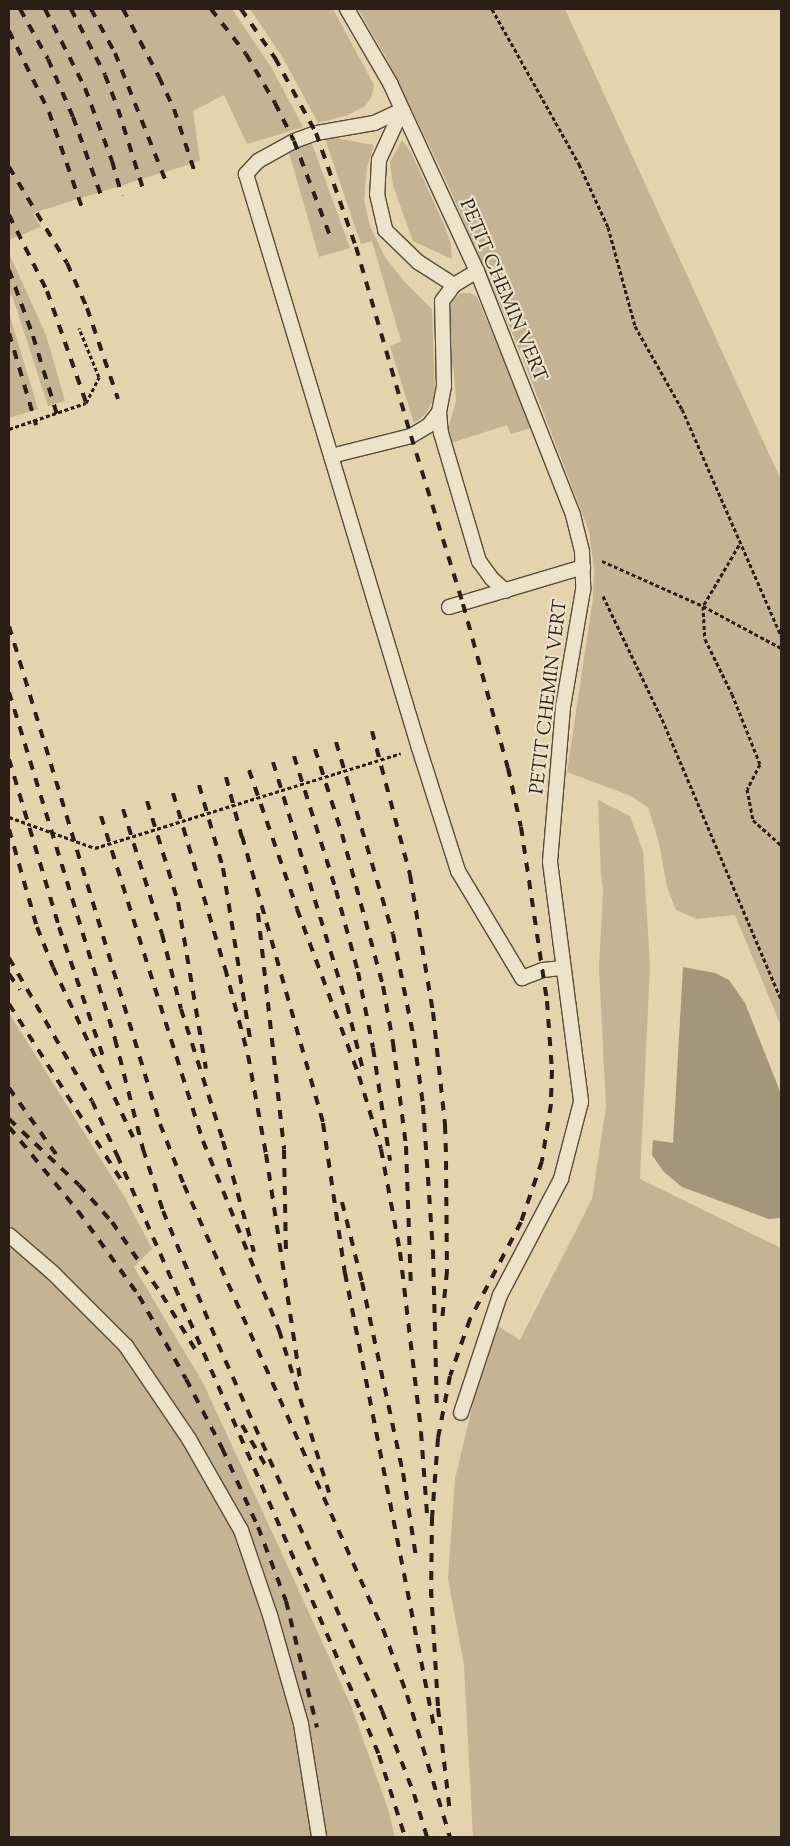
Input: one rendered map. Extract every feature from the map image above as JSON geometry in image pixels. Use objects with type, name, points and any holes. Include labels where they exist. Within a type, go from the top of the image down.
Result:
[{"type":"lane","name":"PETIT CHEMIN VERT","points":[[347,9],[390,83],[476,271],[573,515],[582,552],[583,590],[563,707],[550,862],[581,1102],[561,1179],[500,1295],[461,1413]]},
{"type":"lane","points":[[402,110],[379,160],[377,194],[385,230],[418,262],[454,286]]},
{"type":"lane","points":[[402,110],[374,123],[316,132],[294,141],[258,161],[246,174],[418,748],[458,871],[522,978],[543,970],[564,968]]},
{"type":"lane","points":[[476,271],[454,286],[442,301],[444,386],[438,412],[441,433],[479,561],[492,579],[506,591]]},
{"type":"lane","points":[[331,456],[411,436],[429,425],[438,412]]},
{"type":"lane","points":[[449,607],[582,567]]},
{"type":"lane","points":[[9,1235],[53,1273],[126,1346],[189,1439],[241,1530],[270,1615],[301,1724],[319,1837]]},
{"type":"path","points":[[492,9],[579,164],[608,228],[635,326],[682,409],[739,544],[781,636]]},
{"type":"path","points":[[9,429],[86,403],[99,377],[79,328]]},
{"type":"path","points":[[739,544],[703,606],[705,639],[732,694],[760,764],[747,789],[753,820],[781,845]]},
{"type":"path","points":[[582,552],[703,606],[781,648]]},
{"type":"path","points":[[599,588],[662,719],[781,1000]]},
{"type":"path","points":[[9,817],[95,848],[418,748]]},
{"type":"shaded area","points":[[9,9],[232,9],[271,67],[303,127],[247,144],[224,95],[193,111],[200,161],[33,213],[41,227],[9,240]]},
{"type":"shaded area","points":[[250,9],[333,9],[374,85],[371,98],[365,106],[348,115],[318,123],[283,58]]},
{"type":"shaded area","points":[[358,9],[565,9],[781,480],[781,1026],[735,915],[697,919],[676,910],[667,887],[659,843],[648,807],[631,796],[567,772],[593,598],[594,570],[589,531],[520,351],[445,178],[387,59]]},
{"type":"shaded area","points":[[324,136],[374,145],[367,167],[364,200],[370,226],[385,257],[404,281],[432,309],[435,396],[426,414],[414,423],[390,346],[401,341],[372,241],[361,244]]},
{"type":"shaded area","points":[[402,140],[412,154],[445,227],[451,244],[452,259],[413,241],[393,186],[390,162]]},
{"type":"shaded area","points":[[311,141],[350,248],[319,257],[288,149]]},
{"type":"shaded area","points":[[9,253],[46,335],[65,401],[48,406],[12,295],[9,296]]},
{"type":"shaded area","points":[[461,293],[470,293],[477,297],[532,428],[511,434],[507,425],[451,443],[448,429],[456,401],[454,373],[449,353],[447,317],[452,301]]},
{"type":"shaded area","points":[[9,313],[38,409],[9,418]]},
{"type":"shaded area","points":[[598,800],[630,816],[643,851],[650,966],[640,1179],[781,1248],[781,1837],[473,1837],[464,1665],[448,1579],[455,1479],[474,1400],[498,1326],[520,1340],[592,1199],[606,1107],[599,968],[603,890]]},
{"type":"shaded area","points":[[683,967],[715,973],[729,980],[745,1003],[781,1094],[781,1218],[769,1219],[682,1187],[664,1172],[652,1155],[653,1140],[673,1143]]},
{"type":"shaded area","points":[[9,1013],[127,1201],[152,1249],[134,1267],[203,1383],[284,1558],[352,1708],[388,1809],[395,1837],[9,1837]],"holes":[[[145,1366],[245,1528],[281,1629],[271,1630],[236,1533],[184,1444],[136,1375]]]},
{"type":"railway","points":[[20,9],[48,59],[73,117],[103,201]]},
{"type":"railway","points":[[45,9],[85,88],[112,161],[122,196]]},
{"type":"railway","points":[[71,9],[105,75],[118,109],[143,189]]},
{"type":"railway","points":[[91,9],[115,53],[166,182]]},
{"type":"railway","points":[[123,9],[174,109],[195,173]]},
{"type":"railway","points":[[211,9],[246,54],[275,103],[294,141],[332,241]]},
{"type":"railway","points":[[241,9],[275,58],[316,133],[356,247],[411,436],[463,604],[508,768],[521,827],[547,1001],[552,1070],[551,1104],[542,1161],[521,1222],[470,1319],[450,1376],[438,1438],[432,1517],[431,1596]]},
{"type":"railway","points":[[9,31],[49,112],[82,208]]},
{"type":"railway","points":[[9,167],[67,263],[87,308],[118,399]]},
{"type":"railway","points":[[9,215],[47,291],[88,408]]},
{"type":"railway","points":[[9,270],[33,336],[58,418]]},
{"type":"railway","points":[[9,333],[36,425]]},
{"type":"railway","points":[[9,626],[160,1124],[184,1185],[383,1629],[407,1695],[450,1837]]},
{"type":"railway","points":[[9,692],[115,1039],[143,1149],[163,1211],[218,1344],[382,1711],[414,1794],[427,1837]]},
{"type":"railway","points":[[372,731],[410,875],[433,1012],[445,1125],[447,1271],[442,1321]]},
{"type":"railway","points":[[336,742],[393,934],[414,1039],[423,1105],[433,1250],[437,1411]]},
{"type":"railway","points":[[315,749],[342,834],[383,986],[393,1043],[406,1146],[411,1290]]},
{"type":"railway","points":[[294,756],[336,890],[358,972],[373,1048],[390,1161]]},
{"type":"railway","points":[[9,759],[59,927],[105,1062]]},
{"type":"railway","points":[[273,762],[347,1005],[364,1074]]},
{"type":"railway","points":[[249,770],[297,909],[359,1076],[381,1149],[400,1252],[421,1432],[427,1514]]},
{"type":"railway","points":[[226,777],[243,842]]},
{"type":"railway","points":[[199,785],[223,868],[251,1044]]},
{"type":"railway","points":[[173,793],[225,968],[248,1055],[266,1154],[300,1379]]},
{"type":"railway","points":[[147,801],[178,902],[206,1069]]},
{"type":"railway","points":[[123,809],[162,934],[181,1009],[223,1141],[254,1252]]},
{"type":"railway","points":[[101,816],[203,1141],[279,1330],[329,1493]]},
{"type":"railway","points":[[9,829],[37,927],[53,967],[133,1137]]},
{"type":"railway","points":[[242,836],[323,1123],[345,1273],[434,1727]]},
{"type":"railway","points":[[258,913],[284,1150],[286,1254]]},
{"type":"railway","points":[[9,958],[92,1101],[117,1155],[361,1712],[379,1755],[405,1837]]},
{"type":"railway","points":[[9,974],[20,990]]},
{"type":"railway","points":[[9,1004],[123,1183]]},
{"type":"railway","points":[[9,1088],[58,1157]]},
{"type":"railway","points":[[9,1119],[79,1185],[112,1222],[162,1295],[196,1351]]},
{"type":"railway","points":[[9,1127],[78,1211],[139,1296],[222,1448],[258,1527],[286,1601],[317,1727]]},
{"type":"railway","points":[[342,1202],[362,1282],[403,1473],[416,1557]]},
{"type":"railway","points":[[242,1425],[266,1466]]},
{"type":"railway","points":[[431,1589],[438,1708],[450,1813]]}]
